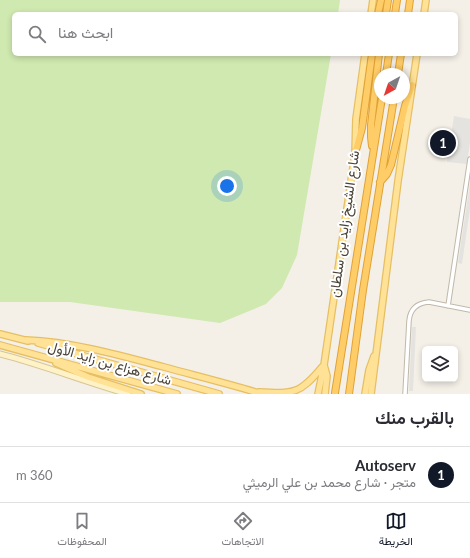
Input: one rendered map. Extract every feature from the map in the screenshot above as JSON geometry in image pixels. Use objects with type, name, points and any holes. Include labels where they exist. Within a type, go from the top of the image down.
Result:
[{"type":"highway","points":[[378,12],[381,0]]},
{"type":"highway","points":[[386,12],[388,0]]},
{"type":"highway","points":[[395,12],[397,0]]},
{"type":"highway","points":[[408,12],[410,0]]},
{"type":"highway","points":[[355,154],[362,128],[372,56]]},
{"type":"highway","points":[[374,150],[371,137],[371,125],[379,56]]},
{"type":"highway","points":[[387,68],[389,56]]},
{"type":"highway","points":[[399,68],[402,56]]},
{"type":"highway","points":[[380,182],[387,174],[391,165],[406,100],[412,84]]},
{"type":"highway","name":"شارع الشيخ زايد بن سلطان","points":[[335,393],[381,104]]},
{"type":"highway","name":"شارع الشيخ زايد بن سلطان","points":[[349,394],[363,290],[393,104]]},
{"type":"main road","points":[[371,12],[373,0]]},
{"type":"main road","points":[[424,12],[426,0]]},
{"type":"main road","name":"شارع الشيخ زايد بن سلطان","points":[[318,394],[324,365],[355,154],[356,119],[364,56]]},
{"type":"main road","points":[[372,394],[398,181],[417,56]]},
{"type":"main road","name":"شارع هزاع بن زايد الأول","points":[[0,334],[219,394]]},
{"type":"main road","points":[[26,340],[60,343],[140,360],[262,394]]},
{"type":"main road","name":"شارع هزاع بن زايد الأول","points":[[0,345],[174,393]]},
{"type":"main road","points":[[365,394],[371,365],[377,351]]},
{"type":"main road","points":[[47,358],[67,369],[141,394]]},
{"type":"main road","points":[[252,391],[282,394],[294,392],[309,383],[324,365]]},
{"type":"main road","points":[[324,365],[327,376],[325,394]]},
{"type":"street","points":[[448,306],[470,159]]},
{"type":"street","points":[[405,394],[409,321],[411,311],[418,304],[429,302],[470,310]]},
{"type":"street","points":[[0,354],[40,365],[128,394]]},
{"type":"green space","points":[[0,0],[340,0],[338,12],[12,12],[12,56],[331,56],[297,255],[282,288],[266,304],[220,323],[70,302],[0,302]]},
{"type":"shaded area","points":[[454,116],[470,119],[470,143],[467,164],[447,162]]},
{"type":"shaded area","points":[[470,183],[470,209],[462,264],[458,263]]},
{"type":"shaded area","points":[[412,327],[416,327],[413,391],[409,391]]},
{"type":"place","name":"Autoserv","points":[[443,143]]}]
